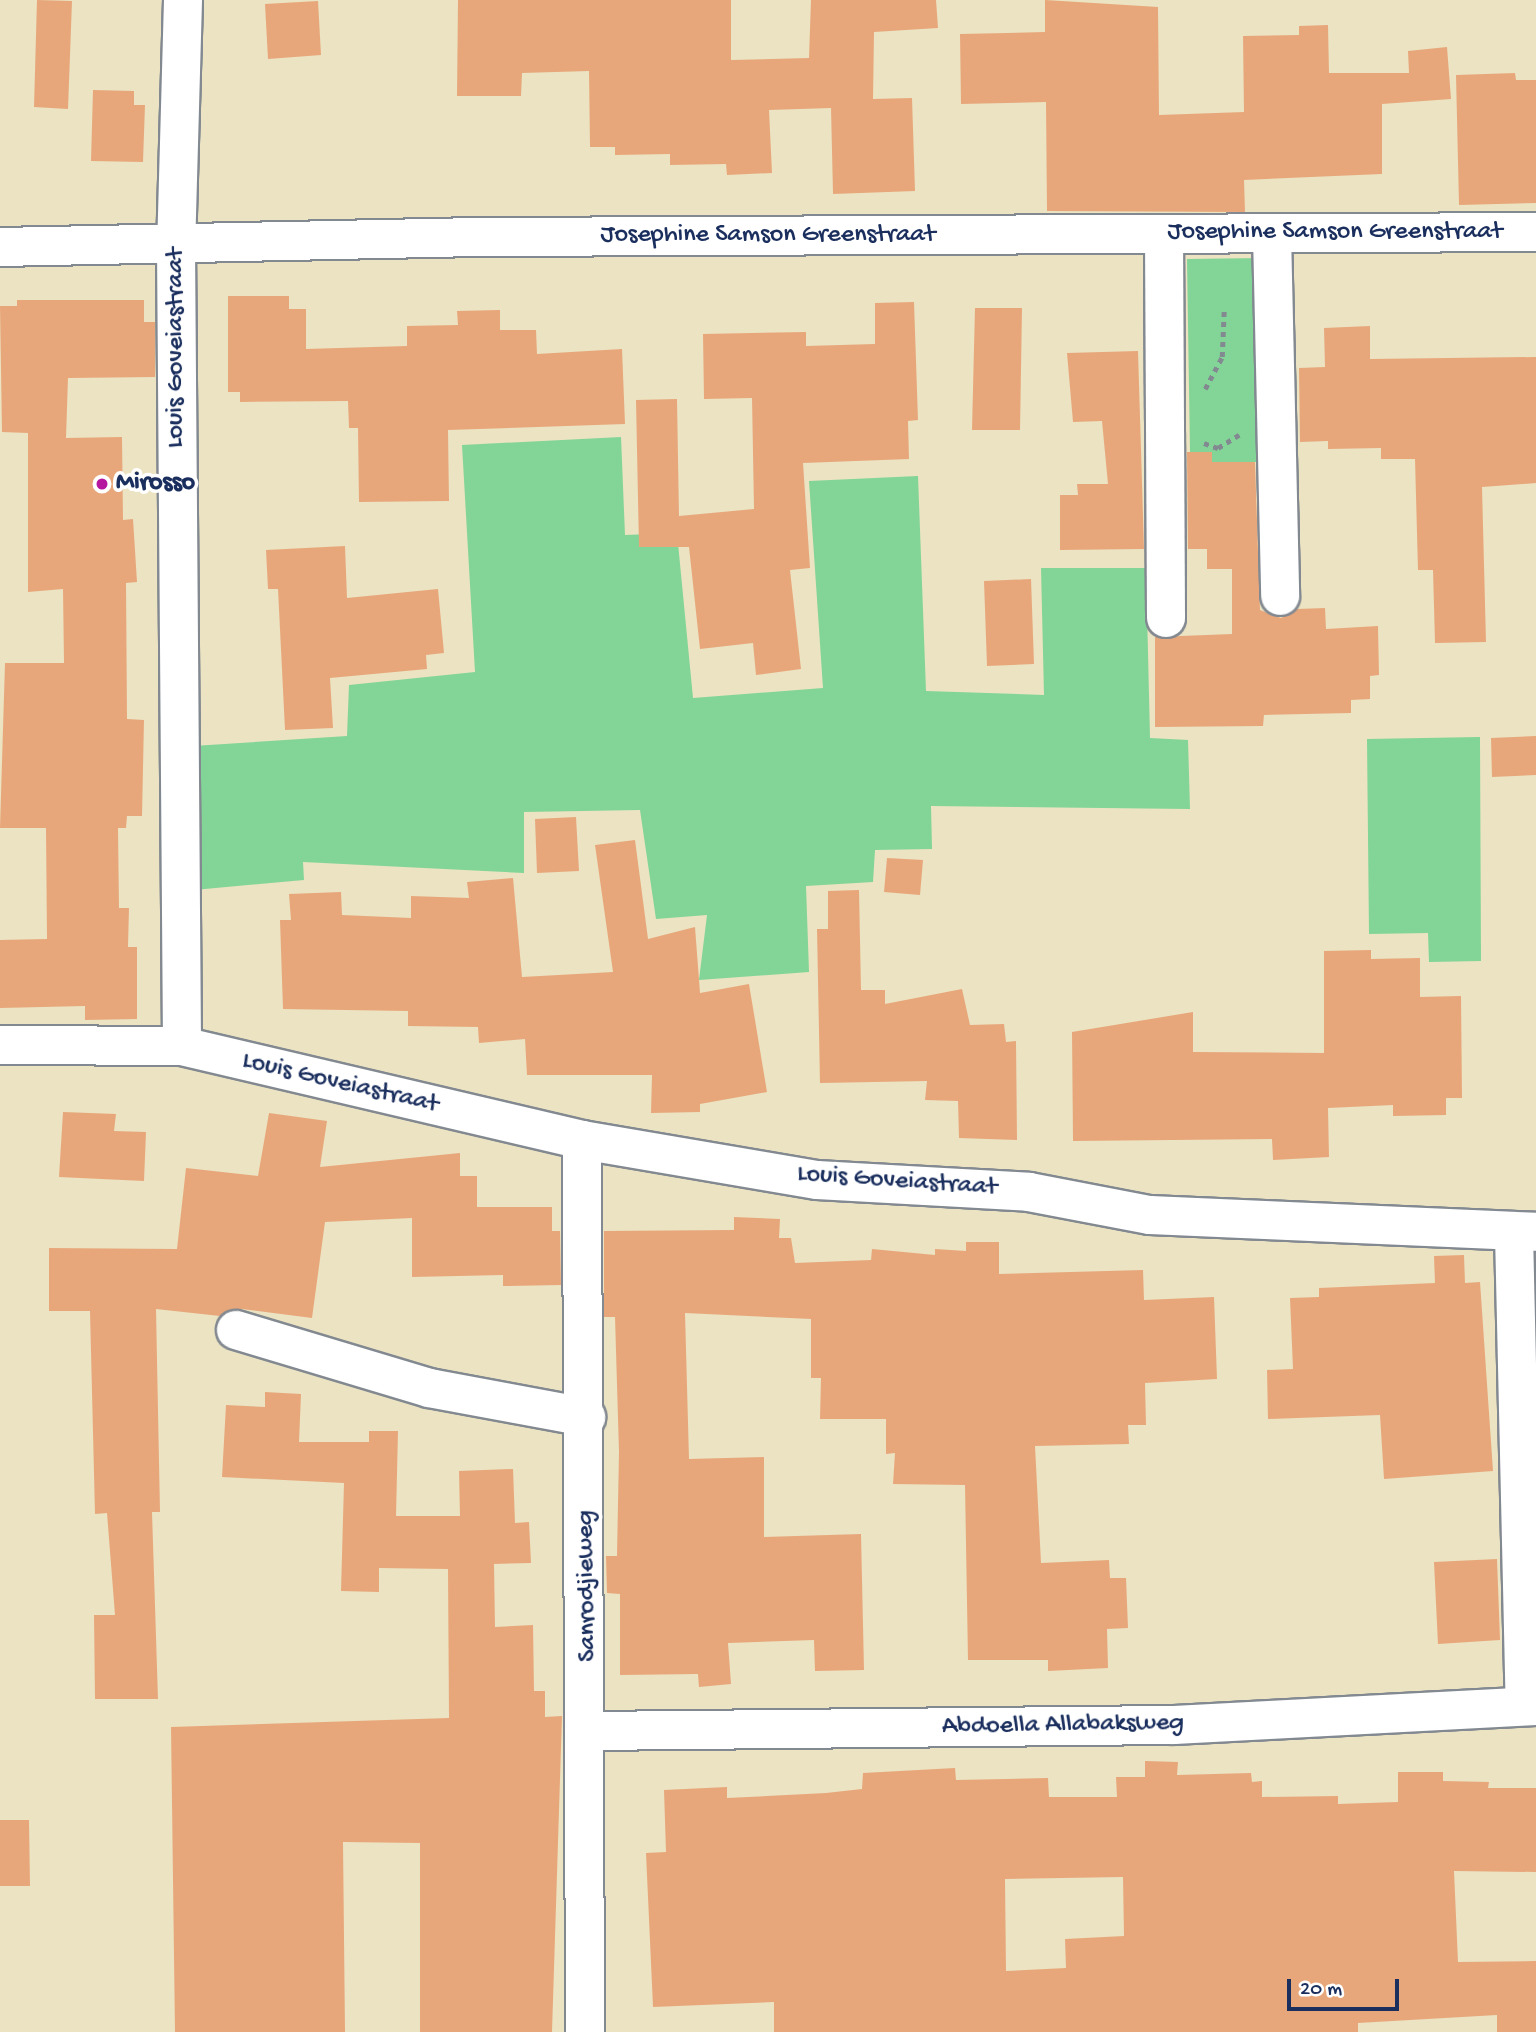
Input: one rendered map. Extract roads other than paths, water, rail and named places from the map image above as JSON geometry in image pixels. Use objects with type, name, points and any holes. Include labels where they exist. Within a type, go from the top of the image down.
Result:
[{"type":"street","name":"Louis Goveiastraat","points":[[183,0],[176,245],[182,1046],[582,1140],[817,1180],[1029,1192],[1150,1215],[1525,1232]]},
{"type":"street","name":"Josephine Samson Greenstraat","points":[[0,247],[1536,232]]},
{"type":"street","points":[[1272,233],[1280,596]]},
{"type":"street","points":[[1164,234],[1166,618]]},
{"type":"street","points":[[0,1045],[182,1046]]},
{"type":"street","name":"Sanrodjieweg","points":[[582,1140],[589,1731],[586,2032]]},
{"type":"street","points":[[1525,1232],[1531,1706]]},
{"type":"street","points":[[236,1330],[429,1388],[586,1417]]},
{"type":"street","name":"Abdoella Allabaksweg","points":[[589,1731],[1174,1725],[1531,1706]]},
{"type":"place","name":"Mirosso","points":[[102,484]]}]
